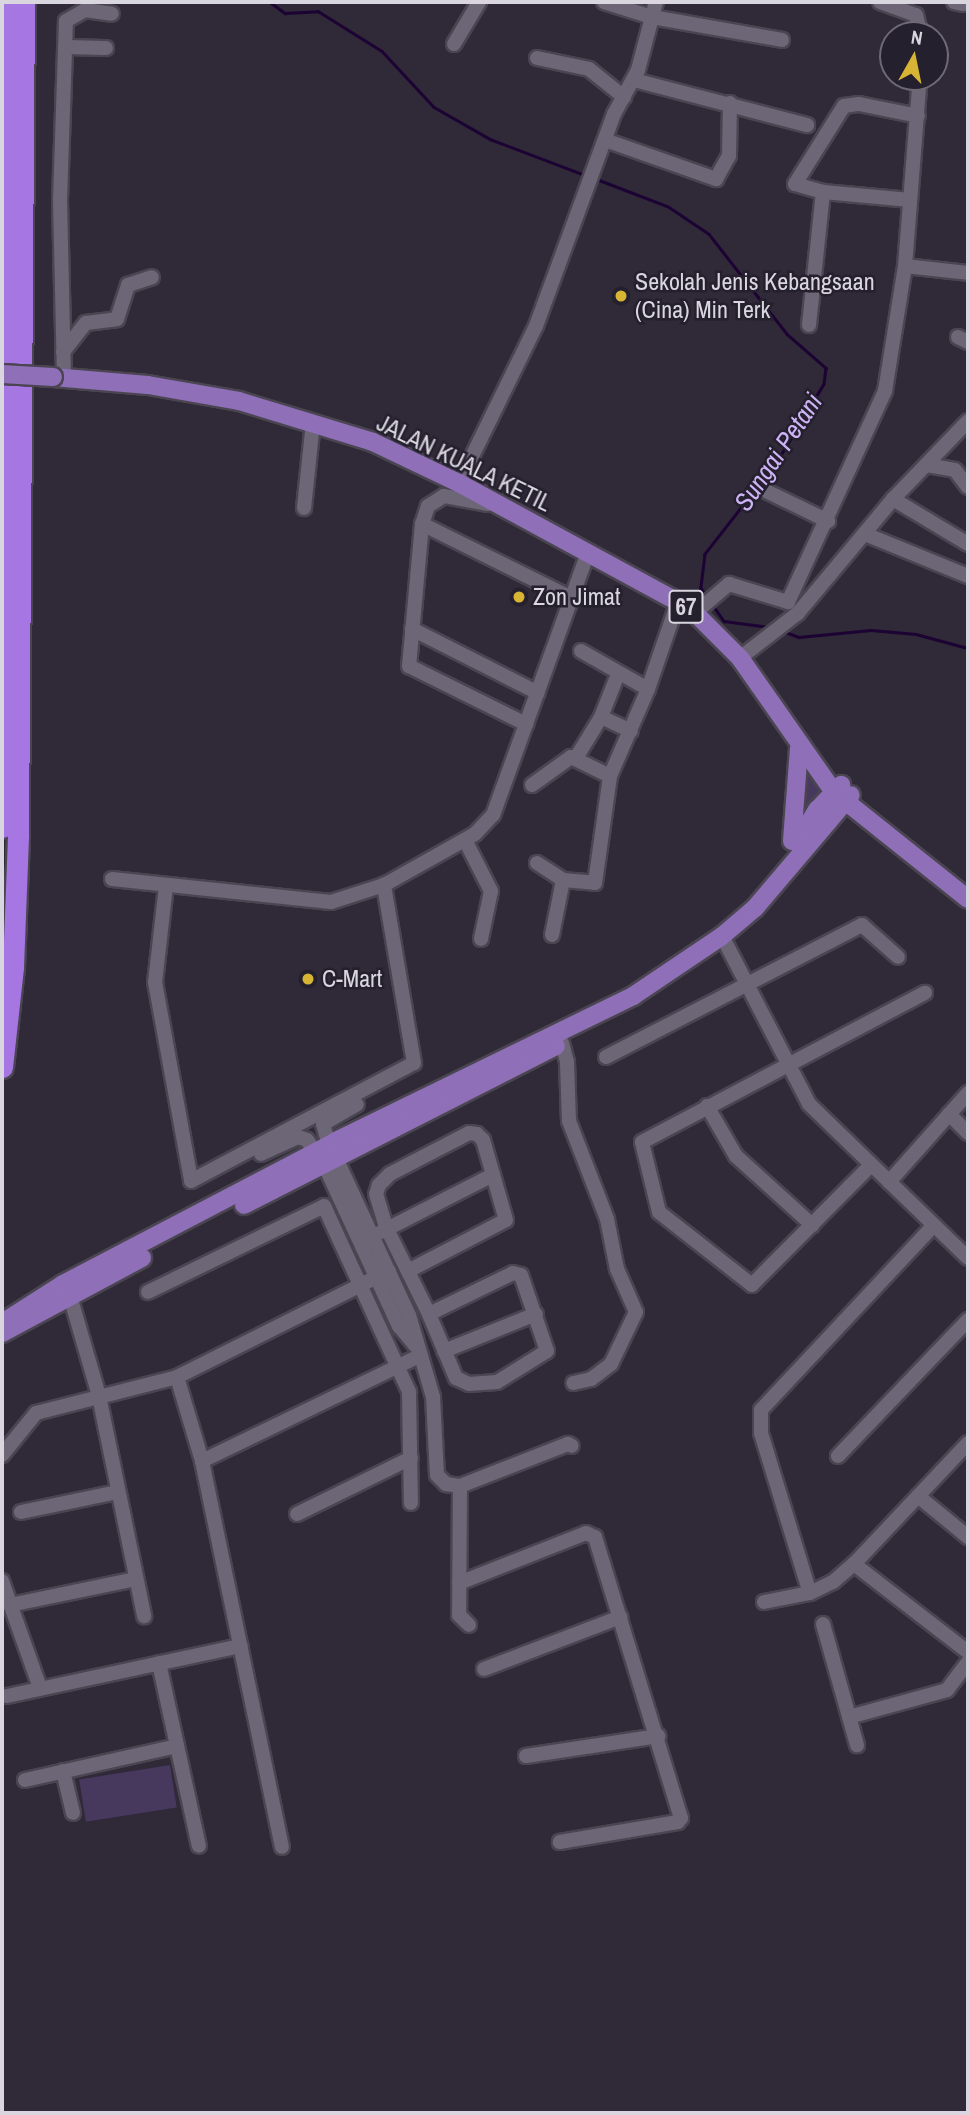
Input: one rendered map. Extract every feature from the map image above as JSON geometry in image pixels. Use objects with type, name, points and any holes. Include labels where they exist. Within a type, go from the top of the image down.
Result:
[{"type":"highway","points":[[2,827],[7,2]]},
{"type":"highway","points":[[2,1067],[13,967],[18,834],[24,2]]},
{"type":"main road","name":"JALAN KUALA KETIL","points":[[2,374],[161,387],[313,422],[392,449],[678,602],[700,608],[740,658],[796,740],[842,793],[893,841],[968,899]]},
{"type":"main road","points":[[789,859],[796,740]]},
{"type":"main road","points":[[780,878],[801,833],[842,793]]},
{"type":"main road","points":[[2,1333],[326,1155],[589,1021],[722,936],[755,908],[842,793]]},
{"type":"main road","points":[[2,1323],[63,1284],[562,1043],[580,1033],[589,1021]]},
{"type":"street","points":[[454,44],[479,2]]},
{"type":"street","points":[[604,2],[652,16],[782,40]]},
{"type":"street","points":[[460,483],[536,326],[605,141],[634,80],[656,2]]},
{"type":"street","points":[[880,2],[916,15],[918,21]]},
{"type":"street","points":[[58,377],[63,352],[60,200],[65,47],[70,16],[85,10],[112,14]]},
{"type":"street","points":[[65,47],[106,48]]},
{"type":"street","points":[[537,58],[589,69],[624,97]]},
{"type":"street","points":[[634,80],[807,125]]},
{"type":"street","points":[[793,611],[892,369],[905,266],[919,91]]},
{"type":"street","points":[[605,141],[716,179],[729,156],[730,103]]},
{"type":"street","points":[[910,200],[823,192],[795,184],[839,110],[859,104],[918,116]]},
{"type":"street","points":[[809,325],[823,192]]},
{"type":"street","points":[[905,266],[968,273]]},
{"type":"street","points":[[63,352],[86,323],[117,319],[128,285],[152,277]]},
{"type":"street","points":[[740,658],[771,635],[865,534],[893,499],[968,421]]},
{"type":"street","points":[[304,508],[313,422]]},
{"type":"street","points":[[927,464],[955,470],[968,488]]},
{"type":"street","points":[[768,492],[828,521]]},
{"type":"street","points":[[503,507],[444,496],[428,506],[422,524],[409,666],[526,724]]},
{"type":"street","points":[[893,499],[968,544]]},
{"type":"street","points":[[422,524],[573,598]]},
{"type":"street","points":[[865,534],[968,576]]},
{"type":"street","points":[[112,879],[309,903],[350,900],[384,885],[465,840],[493,815],[587,553]]},
{"type":"street","points":[[700,608],[719,589],[734,584],[793,611]]},
{"type":"street","points":[[537,863],[562,880],[595,884],[610,776],[648,689],[678,602]]},
{"type":"street","points":[[412,629],[538,693]]},
{"type":"street","points":[[580,652],[648,689]]},
{"type":"street","points":[[576,758],[601,717],[618,674]]},
{"type":"street","points":[[601,717],[631,731]]},
{"type":"street","points":[[532,785],[566,758],[576,758],[610,776]]},
{"type":"street","points":[[465,840],[491,891],[481,939]]},
{"type":"street","points":[[552,935],[562,880]]},
{"type":"street","points":[[166,886],[155,982],[191,1181],[414,1063],[384,885]]},
{"type":"street","points":[[606,1057],[863,925],[898,957]]},
{"type":"street","points":[[722,936],[809,1104],[968,1258]]},
{"type":"street","points":[[871,1165],[752,1284],[745,1283],[659,1212],[642,1142],[925,993]]},
{"type":"street","points":[[562,1043],[567,1062],[569,1121],[607,1219],[617,1269],[636,1312],[611,1364],[591,1379],[573,1383]]},
{"type":"street","points":[[383,1080],[371,1096],[323,1124],[326,1155],[419,1351],[433,1397],[437,1475],[446,1484],[460,1486],[572,1446]]},
{"type":"street","points":[[890,1182],[968,1093]]},
{"type":"street","points":[[708,1106],[736,1156],[811,1225]]},
{"type":"street","points":[[949,1114],[968,1133]]},
{"type":"street","points":[[408,1271],[503,1223],[506,1218],[483,1140],[469,1133],[390,1174],[379,1185],[376,1194],[387,1229],[429,1314],[456,1378],[464,1383],[497,1382],[547,1351],[524,1279],[516,1273],[429,1314]]},
{"type":"street","points":[[210,1171],[224,1170],[298,1137],[307,1140],[326,1155],[373,1236],[383,1274]]},
{"type":"street","points":[[373,1236],[493,1175]]},
{"type":"street","points":[[148,1292],[324,1206],[409,1392],[411,1503]]},
{"type":"street","points":[[810,1593],[761,1433],[761,1410],[934,1224]]},
{"type":"street","points":[[2,1455],[36,1413],[177,1377],[383,1274]]},
{"type":"street","points":[[70,1296],[99,1396],[144,1616]]},
{"type":"street","points":[[444,1351],[536,1314]]},
{"type":"street","points":[[838,1456],[968,1321]]},
{"type":"street","points":[[202,1461],[419,1351]]},
{"type":"street","points":[[177,1377],[202,1461],[282,1847]]},
{"type":"street","points":[[764,1602],[810,1593],[833,1582],[854,1564],[968,1443]]},
{"type":"street","points":[[297,1514],[411,1458]]},
{"type":"street","points":[[460,1486],[459,1615],[468,1626]]},
{"type":"street","points":[[21,1512],[118,1492]]},
{"type":"street","points":[[918,1496],[968,1537]]},
{"type":"street","points":[[459,1583],[592,1534],[682,1812],[678,1822],[560,1842]]},
{"type":"street","points":[[854,1564],[968,1652]]},
{"type":"street","points":[[10,1605],[136,1579]]},
{"type":"street","points":[[2,1581],[40,1688]]},
{"type":"street","points":[[484,1669],[620,1617]]},
{"type":"street","points":[[823,1624],[857,1745]]},
{"type":"street","points":[[7,1696],[241,1646]]},
{"type":"street","points":[[849,1717],[947,1690],[968,1662]]},
{"type":"street","points":[[159,1663],[199,1846]]},
{"type":"street","points":[[526,1756],[659,1736]]},
{"type":"street","points":[[25,1780],[177,1746]]},
{"type":"street","points":[[63,1771],[73,1813]]},
{"type":"shaded area","points":[[802,762],[824,791],[806,811],[801,805]]},
{"type":"shaded area","points":[[170,1765],[177,1807],[86,1822],[79,1779]]},
{"type":"waterway","name":"Sungai Petani","points":[[270,2],[285,13],[318,11],[382,51],[434,107],[490,139],[585,175]]},
{"type":"waterway","name":"Sungai Petani","points":[[594,178],[669,207],[709,234],[787,334],[826,368],[824,384],[777,462],[705,554],[701,588],[706,596]]},
{"type":"waterway","name":"Sungai Petani","points":[[712,604],[724,621],[770,627]]},
{"type":"waterway","name":"Sungai Petani","points":[[783,631],[799,637],[871,630],[916,634],[968,648]]},
{"type":"place","name":"Sekolah Jenis Kebangsaan (Cina) Min Terk","points":[[621,296]]},
{"type":"place","name":"Zon Jimat","points":[[519,597]]},
{"type":"place","name":"C-Mart","points":[[308,979]]}]
